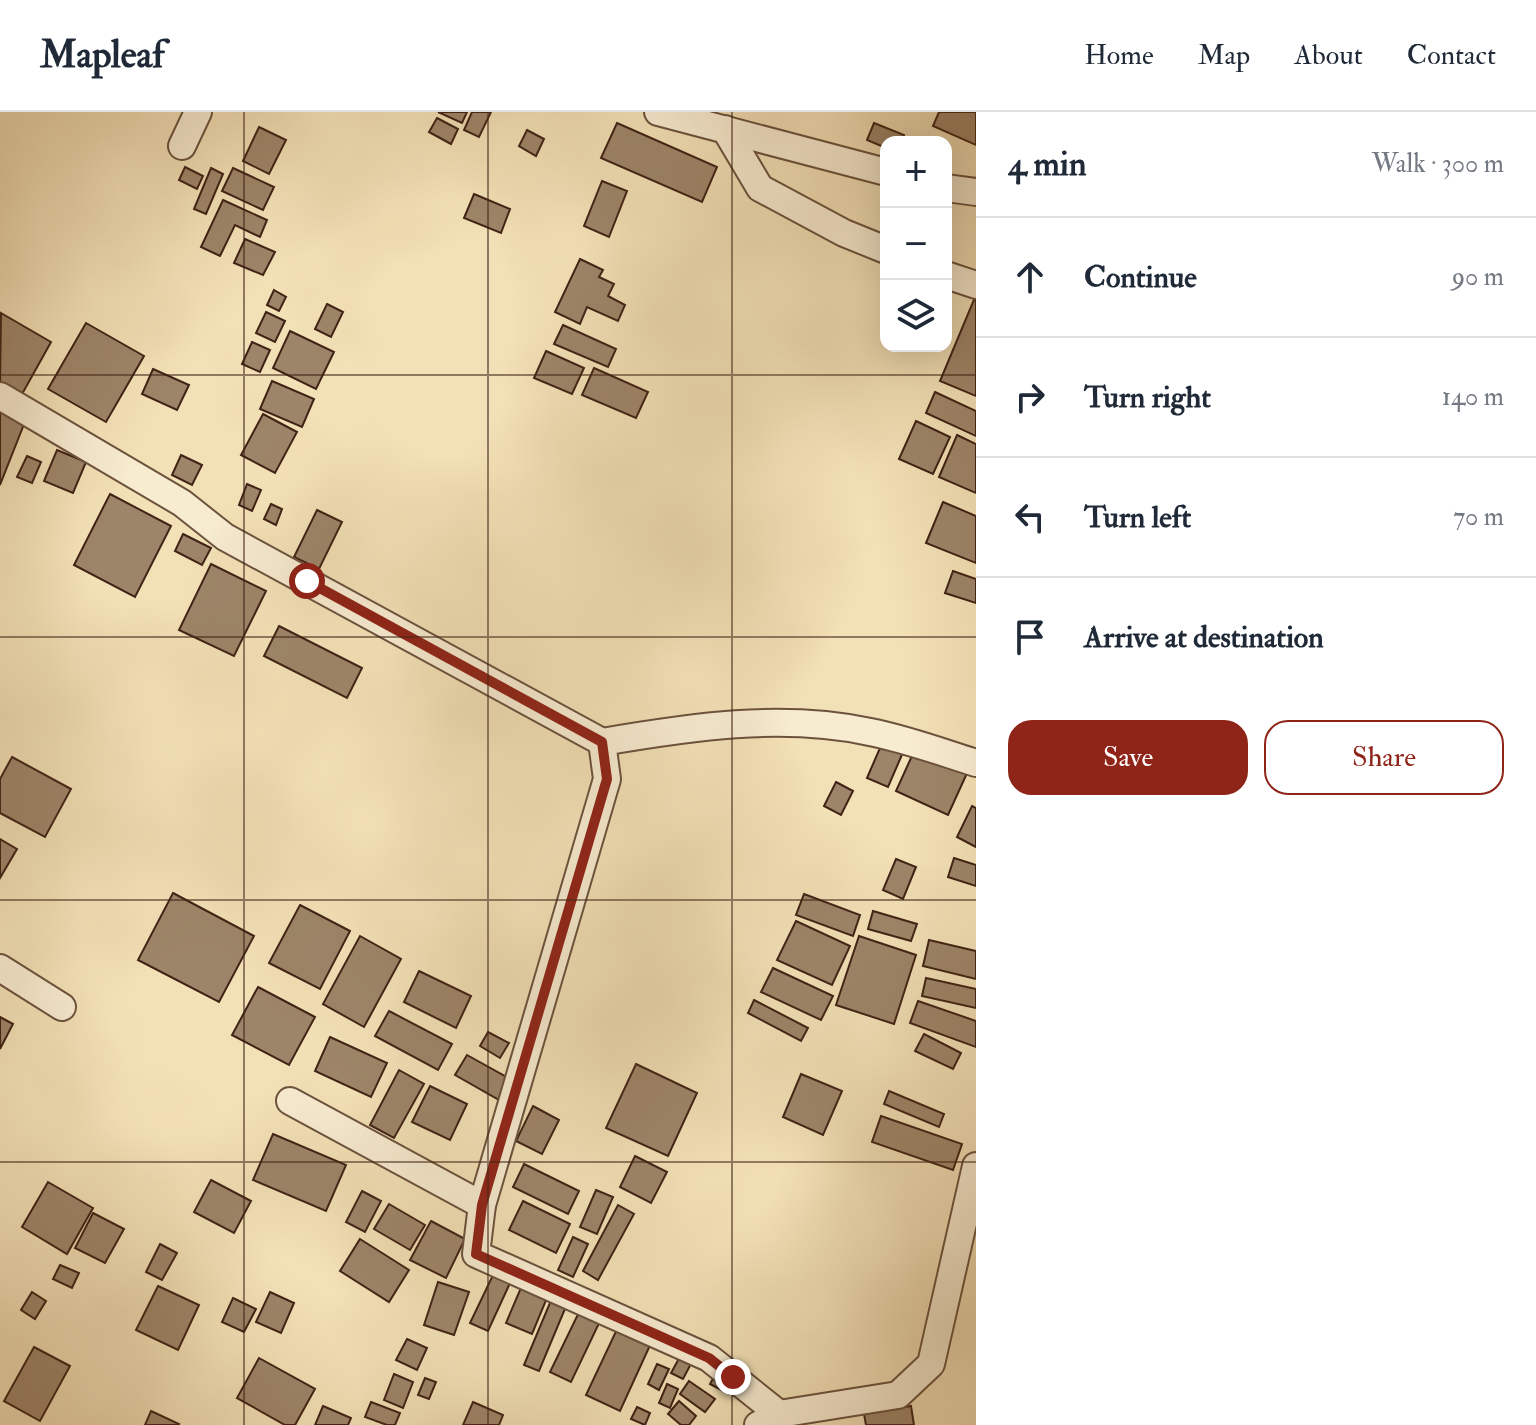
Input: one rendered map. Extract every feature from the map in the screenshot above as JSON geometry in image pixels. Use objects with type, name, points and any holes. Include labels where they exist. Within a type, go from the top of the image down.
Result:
[{"type":"street","points":[[182,146],[198,112]]},
{"type":"street","points":[[658,112],[880,170]]},
{"type":"street","points":[[725,129],[760,188],[844,233],[880,248]]},
{"type":"street","points":[[952,189],[976,192]]},
{"type":"street","points":[[952,277],[976,285]]},
{"type":"street","points":[[0,396],[182,503],[225,537],[602,742],[684,728],[777,722],[869,732],[976,763]]},
{"type":"street","points":[[602,742],[607,779],[482,1205],[476,1254],[709,1358],[768,1419],[898,1395],[931,1364],[976,1166]]},
{"type":"street","points":[[0,968],[62,1007]]},
{"type":"street","points":[[290,1101],[482,1205]]},
{"type":"building","points":[[438,112],[467,112],[462,123]]},
{"type":"building","points":[[472,112],[491,112],[479,137],[464,130]]},
{"type":"building","points":[[939,112],[976,112],[976,145],[933,126]]},
{"type":"building","points":[[437,118],[458,129],[451,144],[429,132]]},
{"type":"building","points":[[617,123],[717,167],[702,202],[601,158]]},
{"type":"building","points":[[874,123],[904,135],[880,136],[880,145],[867,140]]},
{"type":"building","points":[[259,127],[286,140],[269,174],[243,161]]},
{"type":"building","points":[[527,130],[544,139],[536,156],[519,146]]},
{"type":"building","points":[[185,167],[203,176],[197,189],[179,180]]},
{"type":"building","points":[[211,168],[223,174],[206,214],[194,209]]},
{"type":"building","points":[[233,168],[274,187],[263,210],[222,191]]},
{"type":"building","points":[[602,181],[627,191],[609,237],[584,226]]},
{"type":"building","points":[[474,194],[510,209],[501,233],[464,218]]},
{"type":"building","points":[[223,200],[267,220],[260,237],[235,225],[220,256],[201,247]]},
{"type":"building","points":[[245,239],[275,252],[263,275],[234,263]]},
{"type":"building","points":[[580,259],[603,270],[599,277],[614,284],[608,296],[625,305],[618,321],[587,307],[580,324],[555,312]]},
{"type":"building","points":[[274,290],[286,297],[279,311],[267,305]]},
{"type":"building","points":[[976,295],[976,396],[940,381]]},
{"type":"building","points":[[327,304],[343,312],[331,337],[315,329]]},
{"type":"building","points":[[266,312],[285,321],[275,342],[256,333]]},
{"type":"building","points":[[1,313],[51,342],[21,396],[0,384]]},
{"type":"building","points":[[86,323],[144,356],[106,422],[48,389]]},
{"type":"building","points":[[563,325],[616,349],[608,367],[554,344]]},
{"type":"building","points":[[290,331],[334,352],[316,389],[273,368]]},
{"type":"building","points":[[252,342],[270,350],[260,372],[242,364]]},
{"type":"building","points":[[546,351],[584,368],[572,394],[534,378]]},
{"type":"building","points":[[594,368],[648,392],[636,418],[582,395]]},
{"type":"building","points":[[153,369],[189,385],[177,410],[142,394]]},
{"type":"building","points":[[272,381],[314,399],[302,427],[260,409]]},
{"type":"building","points":[[935,392],[976,411],[976,436],[926,413]]},
{"type":"building","points":[[0,409],[26,419],[0,485]]},
{"type":"building","points":[[263,414],[297,432],[275,473],[241,455]]},
{"type":"building","points":[[916,421],[950,437],[933,474],[899,459]]},
{"type":"building","points":[[957,435],[976,444],[976,493],[939,477]]},
{"type":"building","points":[[57,450],[86,462],[73,493],[44,481]]},
{"type":"building","points":[[181,455],[202,465],[192,485],[172,475]]},
{"type":"building","points":[[27,456],[41,462],[32,483],[17,477]]},
{"type":"building","points":[[247,484],[261,490],[252,511],[239,505]]},
{"type":"building","points":[[110,494],[171,526],[135,597],[74,565]]},
{"type":"building","points":[[943,502],[976,516],[976,563],[926,543]]},
{"type":"building","points":[[271,504],[282,509],[276,525],[264,519]]},
{"type":"building","points":[[317,510],[342,522],[319,569],[294,557]]},
{"type":"building","points":[[183,534],[211,548],[202,565],[175,551]]},
{"type":"building","points":[[211,564],[266,591],[234,656],[179,630]]},
{"type":"building","points":[[953,571],[976,579],[976,603],[945,593]]},
{"type":"building","points":[[279,626],[362,668],[347,698],[264,656]]},
{"type":"building","points":[[883,741],[904,750],[888,787],[867,778]]},
{"type":"building","points":[[916,747],[968,771],[948,815],[896,791]]},
{"type":"building","points":[[12,757],[71,789],[45,837],[0,813],[0,779]]},
{"type":"building","points":[[836,782],[853,791],[841,815],[824,806]]},
{"type":"building","points":[[972,806],[976,808],[976,847],[957,837]]},
{"type":"building","points":[[0,839],[17,849],[0,878]]},
{"type":"building","points":[[954,858],[976,865],[976,886],[948,877]]},
{"type":"building","points":[[896,859],[916,867],[903,899],[883,890]]},
{"type":"building","points":[[173,893],[254,936],[219,1002],[138,960]]},
{"type":"building","points":[[804,894],[860,915],[853,936],[796,915]]},
{"type":"building","points":[[300,905],[350,931],[320,989],[269,963]]},
{"type":"building","points":[[873,911],[917,924],[911,941],[868,929]]},
{"type":"building","points":[[796,921],[850,946],[832,985],[777,960]]},
{"type":"building","points":[[360,936],[401,959],[364,1027],[323,1004]]},
{"type":"building","points":[[859,936],[916,955],[894,1024],[836,1005]]},
{"type":"building","points":[[929,940],[976,951],[976,979],[923,966]]},
{"type":"building","points":[[773,968],[833,996],[821,1020],[761,992]]},
{"type":"building","points":[[419,971],[471,996],[456,1028],[404,1002]]},
{"type":"building","points":[[926,978],[976,989],[976,1008],[922,996]]},
{"type":"building","points":[[258,987],[315,1017],[289,1065],[232,1035]]},
{"type":"building","points":[[754,1000],[808,1028],[801,1041],[748,1013]]},
{"type":"building","points":[[918,1001],[976,1021],[976,1047],[910,1023]]},
{"type":"building","points":[[389,1011],[452,1044],[438,1070],[375,1036]]},
{"type":"building","points":[[0,1017],[13,1024],[0,1049]]},
{"type":"building","points":[[488,1032],[509,1043],[500,1058],[480,1046]]},
{"type":"building","points":[[924,1034],[961,1053],[953,1069],[915,1051]]},
{"type":"building","points":[[330,1037],[387,1063],[371,1097],[315,1071]]},
{"type":"building","points":[[467,1055],[512,1080],[501,1101],[455,1075]]},
{"type":"building","points":[[636,1064],[697,1093],[668,1156],[606,1128]]},
{"type":"building","points":[[399,1070],[424,1084],[394,1138],[370,1125]]},
{"type":"building","points":[[801,1074],[842,1091],[823,1135],[783,1117]]},
{"type":"building","points":[[430,1086],[467,1104],[450,1140],[412,1122]]},
{"type":"building","points":[[889,1091],[944,1114],[939,1127],[884,1104]]},
{"type":"building","points":[[533,1106],[559,1120],[542,1154],[516,1141]]},
{"type":"building","points":[[881,1116],[962,1144],[953,1170],[872,1142]]},
{"type":"building","points":[[273,1134],[346,1165],[326,1211],[253,1180]]},
{"type":"building","points":[[635,1156],[667,1172],[651,1203],[620,1187]]},
{"type":"building","points":[[524,1164],[579,1191],[568,1214],[513,1187]]},
{"type":"building","points":[[211,1180],[251,1201],[234,1233],[194,1212]]},
{"type":"building","points":[[48,1182],[93,1208],[67,1254],[22,1227]]},
{"type":"building","points":[[596,1190],[613,1197],[597,1234],[580,1227]]},
{"type":"building","points":[[362,1191],[381,1201],[365,1232],[346,1222]]},
{"type":"building","points":[[523,1201],[570,1224],[556,1253],[509,1230]]},
{"type":"building","points":[[389,1204],[425,1225],[410,1250],[374,1229]]},
{"type":"building","points":[[618,1205],[634,1214],[598,1280],[583,1271]]},
{"type":"building","points":[[93,1213],[124,1229],[105,1263],[75,1248]]},
{"type":"building","points":[[431,1221],[465,1239],[446,1278],[410,1260]]},
{"type":"building","points":[[573,1237],[588,1244],[573,1277],[558,1270]]},
{"type":"building","points":[[360,1239],[409,1270],[389,1302],[340,1271]]},
{"type":"building","points":[[160,1244],[177,1253],[162,1280],[146,1272]]},
{"type":"building","points":[[60,1265],[79,1273],[72,1288],[53,1279]]},
{"type":"building","points":[[493,1275],[510,1283],[488,1331],[470,1323]]},
{"type":"building","points":[[438,1282],[469,1292],[454,1335],[424,1325]]},
{"type":"building","points":[[523,1283],[549,1293],[532,1334],[506,1323]]},
{"type":"building","points":[[158,1286],[199,1305],[178,1350],[136,1330]]},
{"type":"building","points":[[32,1292],[46,1301],[35,1319],[21,1310]]},
{"type":"building","points":[[270,1292],[294,1303],[281,1333],[256,1322]]},
{"type":"building","points":[[233,1298],[256,1309],[244,1332],[222,1322]]},
{"type":"building","points":[[552,1298],[567,1304],[539,1371],[524,1365]]},
{"type":"building","points":[[581,1308],[602,1317],[571,1382],[550,1372]]},
{"type":"building","points":[[619,1325],[652,1341],[620,1411],[586,1395]]},
{"type":"building","points":[[407,1339],[427,1348],[417,1370],[396,1360]]},
{"type":"building","points":[[34,1347],[70,1366],[40,1421],[4,1401]]},
{"type":"building","points":[[682,1353],[694,1358],[683,1379],[671,1373]]},
{"type":"building","points":[[259,1358],[315,1389],[295,1425],[285,1425],[237,1398]]},
{"type":"building","points":[[657,1364],[669,1369],[659,1390],[648,1384]]},
{"type":"building","points":[[394,1374],[413,1382],[403,1408],[384,1400]]},
{"type":"building","points":[[715,1375],[734,1385],[729,1394],[710,1384]]},
{"type":"building","points":[[425,1378],[436,1382],[429,1399],[418,1395]]},
{"type":"building","points":[[689,1381],[715,1399],[705,1412],[680,1394]]},
{"type":"building","points":[[667,1384],[678,1389],[670,1408],[659,1403]]},
{"type":"building","points":[[679,1401],[696,1416],[689,1425],[681,1425],[668,1414]]},
{"type":"building","points":[[371,1402],[400,1413],[395,1425],[365,1417]]},
{"type":"building","points":[[473,1402],[503,1415],[499,1425],[463,1425]]},
{"type":"building","points":[[323,1406],[351,1418],[348,1425],[315,1425]]},
{"type":"building","points":[[911,1406],[914,1425],[866,1425],[864,1414]]},
{"type":"building","points":[[637,1407],[650,1413],[645,1425],[631,1419]]},
{"type":"building","points":[[151,1411],[179,1424],[145,1425]]},
{"type":"route","points":[[307,581],[602,742],[607,779],[482,1205],[476,1254],[709,1358],[733,1377]]}]
